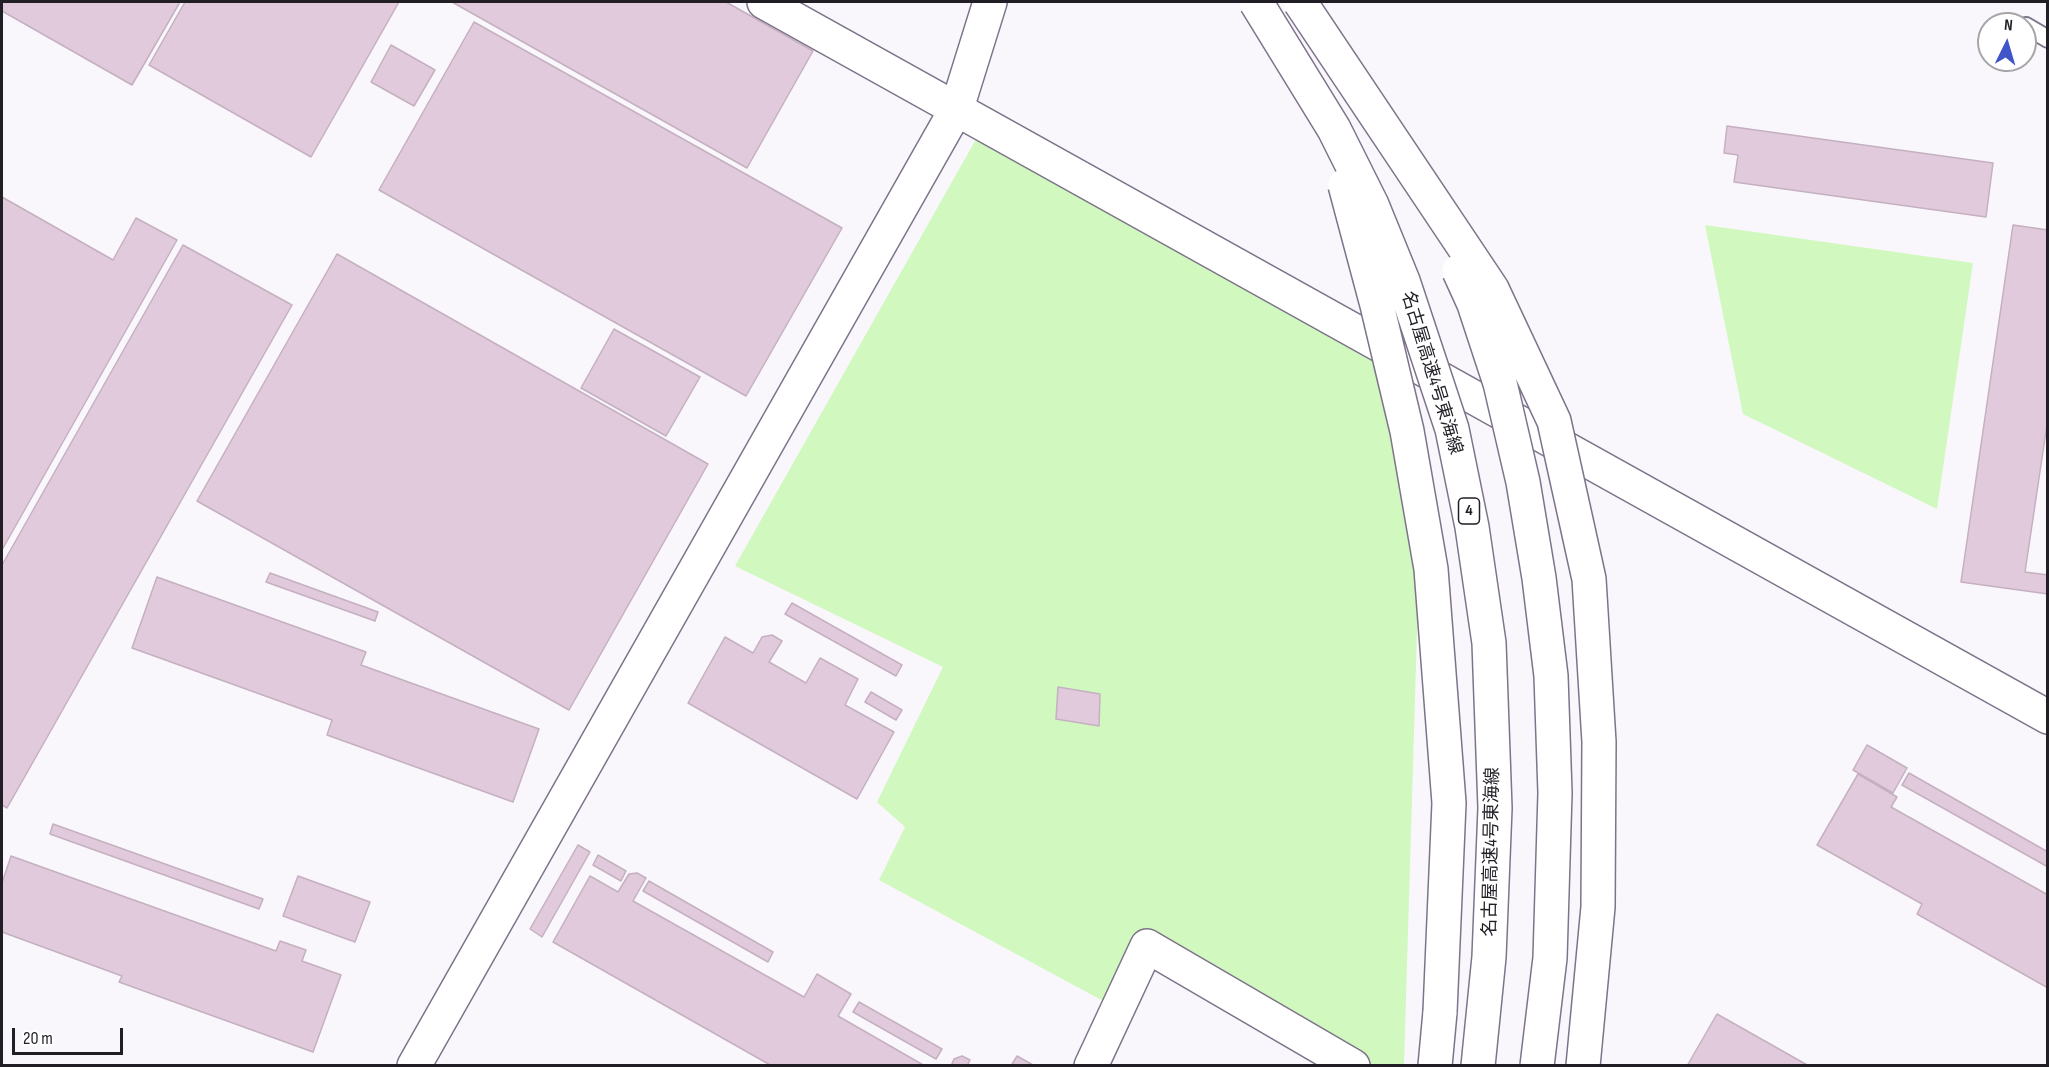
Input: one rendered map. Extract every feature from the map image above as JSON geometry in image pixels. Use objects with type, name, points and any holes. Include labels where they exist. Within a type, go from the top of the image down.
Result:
[{"type":"main road","points":[[765,2],[2048,717]]},
{"type":"main road","points":[[414,1065],[957,108],[990,2]]},
{"type":"main road","name":"名古屋高速4号東海線","points":[[1256,2],[1334,129],[1372,205],[1403,280],[1429,355],[1452,429],[1459,462],[1472,527],[1489,643],[1496,808],[1489,957],[1478,1065]]},
{"type":"main road","points":[[1267,2],[1332,134],[1407,431],[1431,569],[1449,803],[1440,1012],[1435,1065]]},
{"type":"main road","points":[[1300,2],[1492,290],[1554,421],[1588,579],[1599,742],[1598,907],[1583,1065]]},
{"type":"main road","points":[[1318,2],[1386,119],[1438,223],[1474,304],[1500,383],[1523,482],[1539,578],[1551,676],[1555,793],[1550,958],[1537,1065]]},
{"type":"main road","points":[[1091,1065],[1147,946],[1353,1065]]},
{"type":"green space","points":[[987,136],[1379,354],[1418,598],[1404,1065],[1355,1065],[1145,938],[1105,1002],[879,880],[905,827],[877,802],[943,667],[735,566],[975,141]]},
{"type":"green space","points":[[1705,225],[1973,263],[1937,509],[1743,414]]},
{"type":"building","points":[[2,2],[180,2],[132,85],[2,11]]},
{"type":"building","points":[[185,2],[399,2],[311,157],[149,65]]},
{"type":"building","points":[[452,2],[726,2],[813,51],[747,168]]},
{"type":"building","points":[[474,22],[842,228],[746,396],[379,190]]},
{"type":"building","points":[[391,45],[435,70],[414,106],[371,82]]},
{"type":"building","points":[[1727,126],[1993,163],[1986,217],[1734,182],[1738,155],[1724,153]]},
{"type":"building","points":[[2,197],[113,260],[136,218],[177,240],[2,550]]},
{"type":"building","points":[[2013,225],[2048,230],[2048,418],[2025,572],[2048,575],[2048,594],[1961,582]]},
{"type":"building","points":[[183,245],[292,305],[7,808],[2,805],[2,565]]},
{"type":"building","points":[[337,254],[708,464],[569,710],[197,501]]},
{"type":"building","points":[[614,329],[700,377],[666,436],[581,388]]},
{"type":"building","points":[[270,573],[378,612],[375,621],[266,582]]},
{"type":"building","points":[[157,577],[366,652],[361,665],[539,729],[513,802],[327,735],[332,720],[132,648]]},
{"type":"building","points":[[792,603],[902,665],[896,676],[785,614]]},
{"type":"building","points":[[772,635],[782,641],[769,662],[806,683],[820,658],[858,679],[845,705],[894,732],[857,799],[688,703],[725,637],[753,653],[762,637]]},
{"type":"building","points":[[1058,687],[1100,694],[1099,726],[1056,719]]},
{"type":"building","points":[[871,692],[902,710],[896,720],[865,702]]},
{"type":"building","points":[[1867,745],[1907,768],[1893,793],[1853,770]]},
{"type":"building","points":[[1909,773],[2048,852],[2048,867],[1902,785]]},
{"type":"building","points":[[1858,774],[1897,797],[1891,807],[2048,895],[2048,988],[1917,914],[1922,904],[1817,845]]},
{"type":"building","points":[[53,824],[263,899],[259,909],[50,834]]},
{"type":"building","points":[[578,845],[590,852],[542,937],[530,929]]},
{"type":"building","points":[[598,855],[626,871],[621,881],[593,865]]},
{"type":"building","points":[[11,856],[276,951],[280,941],[306,950],[302,961],[341,975],[313,1052],[119,982],[122,976],[2,932],[2,883]]},
{"type":"building","points":[[637,873],[646,878],[633,901],[804,997],[817,974],[851,994],[838,1016],[925,1066],[772,1066],[553,942],[590,876],[618,892],[629,874]]},
{"type":"building","points":[[298,876],[370,902],[355,942],[283,916]]},
{"type":"building","points":[[649,881],[773,952],[768,962],[643,891]]},
{"type":"building","points":[[859,1002],[942,1049],[936,1059],[853,1012]]},
{"type":"building","points":[[1717,1014],[1809,1066],[1687,1066]]},
{"type":"building","points":[[962,1056],[970,1060],[967,1066],[951,1066],[954,1059]]},
{"type":"building","points":[[1017,1056],[1033,1065],[1033,1066],[1011,1066]]}]
